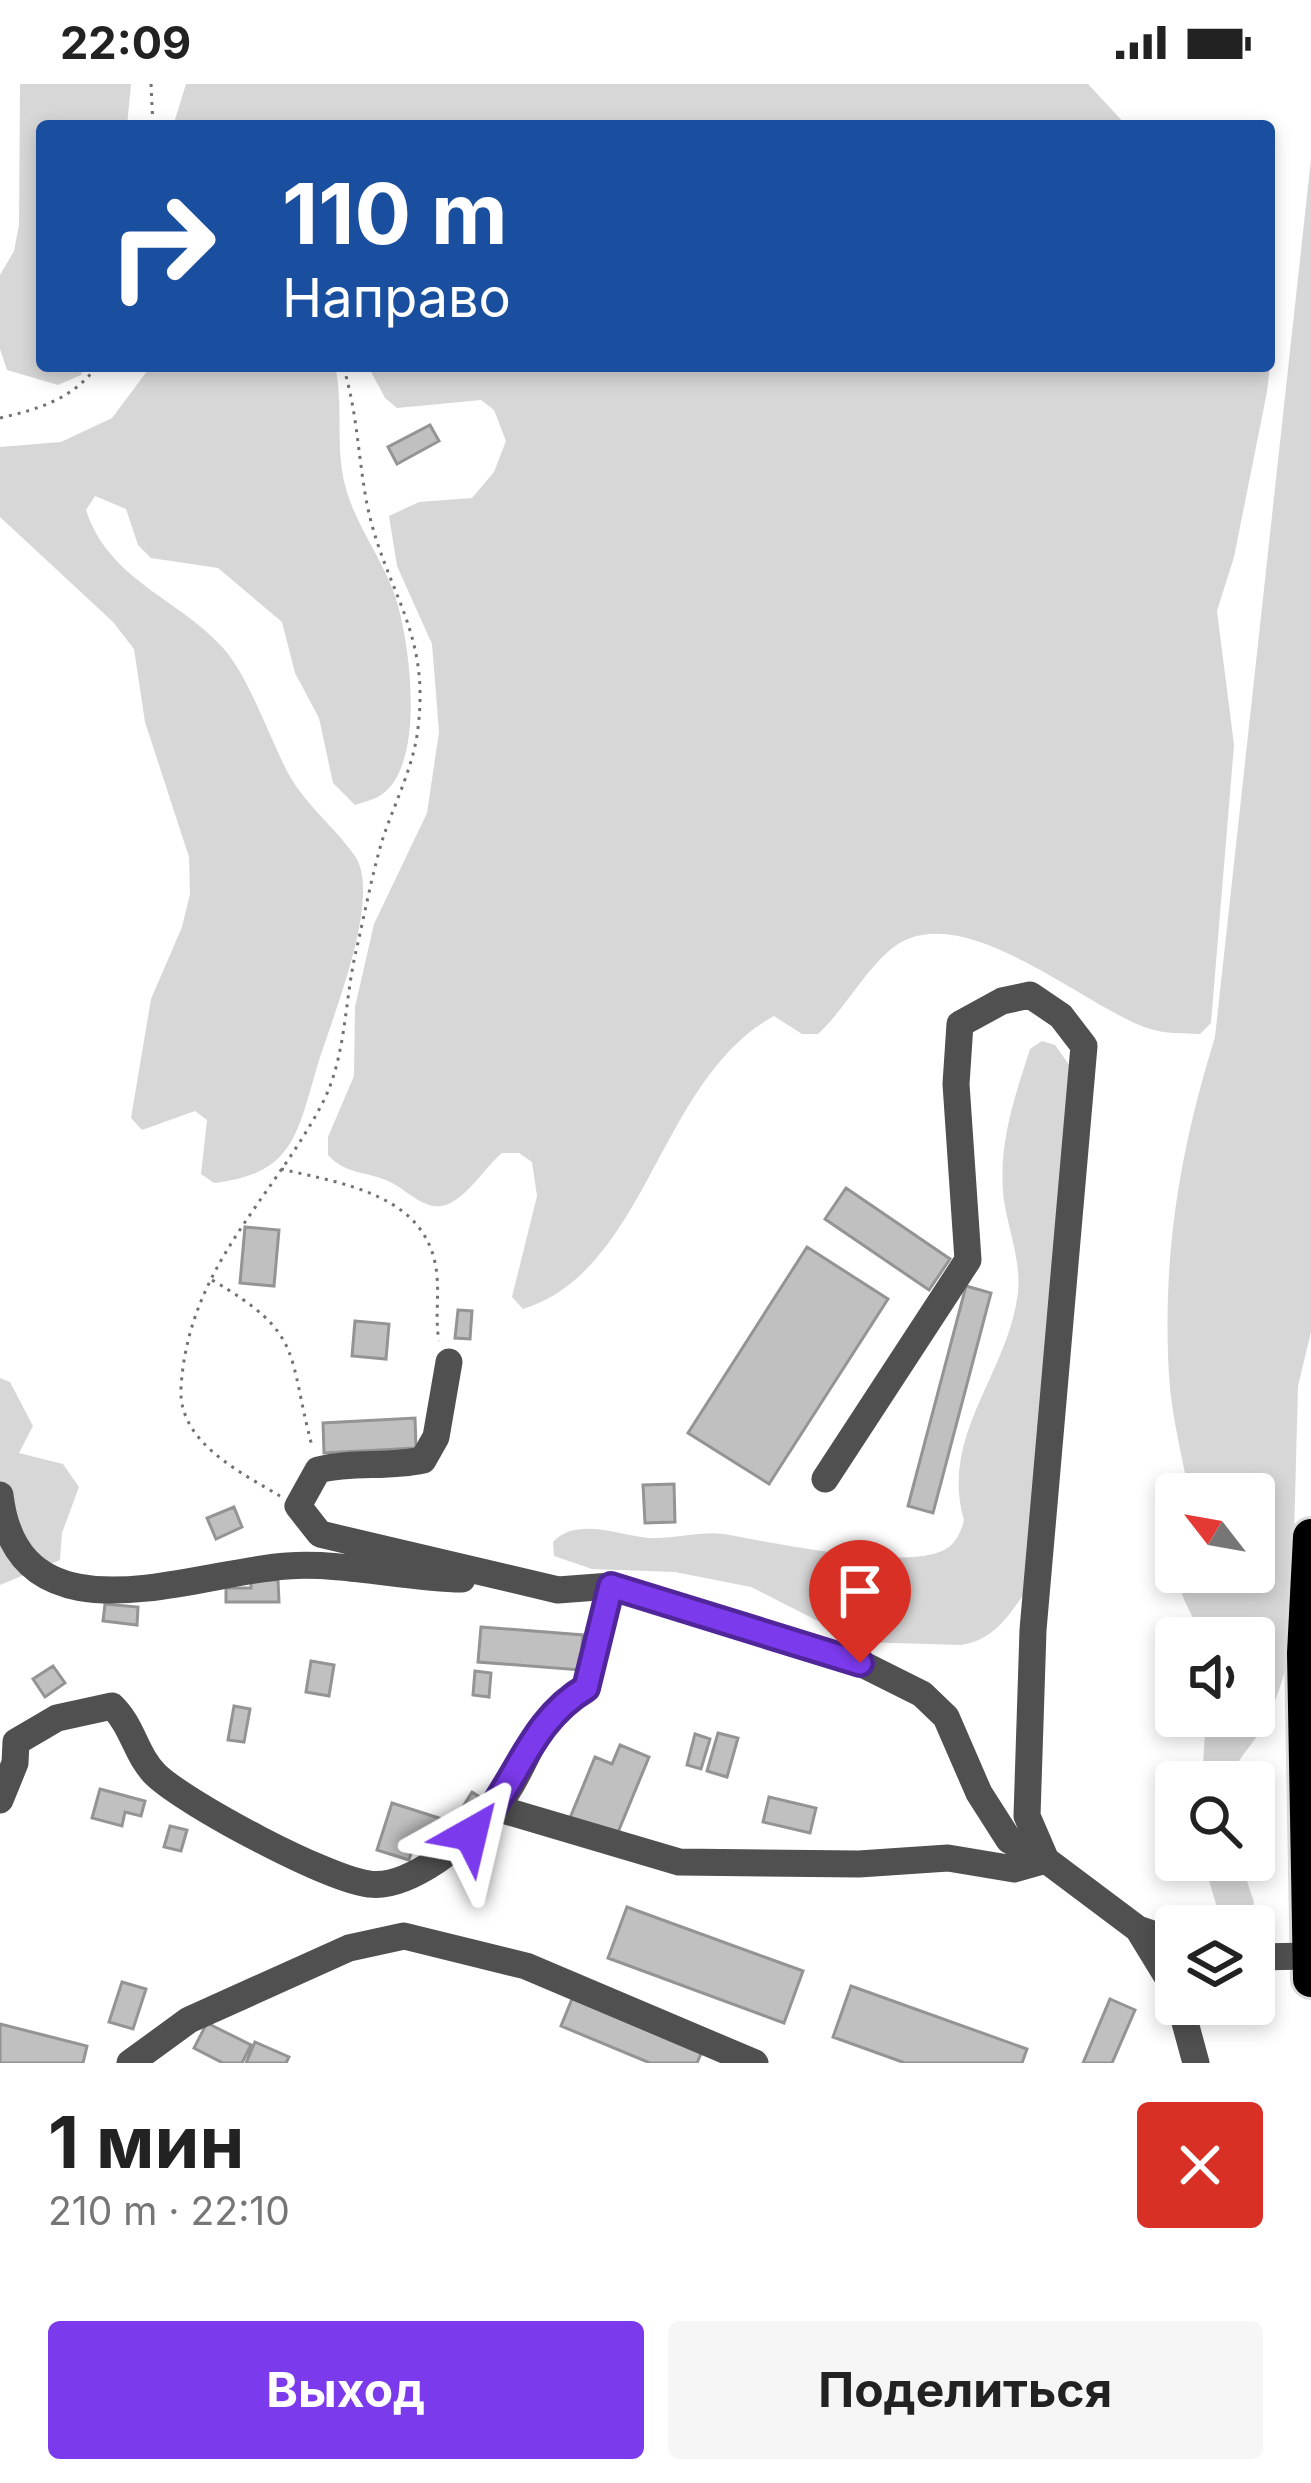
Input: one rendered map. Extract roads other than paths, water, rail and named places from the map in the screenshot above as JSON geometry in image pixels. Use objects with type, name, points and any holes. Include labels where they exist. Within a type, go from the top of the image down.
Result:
[{"type":"highway","points":[[1311,1537],[1305,1653],[1311,1978]]},
{"type":"lane","points":[[825,1480],[968,1260],[956,1084],[961,1024],[1002,1000],[1030,995],[1061,1016],[1084,1046],[1040,1536],[1026,1765],[1028,1816],[1046,1860]]},
{"type":"lane","points":[[449,1362],[436,1437],[423,1460],[352,1462],[318,1469],[298,1506],[320,1534],[334,1541],[558,1590],[611,1586],[860,1663],[922,1694],[946,1717],[979,1793],[1009,1840],[1046,1860],[1138,1929],[1155,1935]]},
{"type":"lane","points":[[0,1495],[11,1536],[36,1567],[61,1584],[103,1594],[288,1566],[411,1578],[508,1580]]},
{"type":"lane","points":[[0,1800],[15,1763],[16,1742],[57,1718],[112,1706],[129,1722],[154,1774],[220,1817],[371,1885],[405,1877],[471,1834],[496,1808],[536,1730],[556,1706],[586,1688],[611,1586]]},
{"type":"lane","points":[[496,1808],[679,1862],[859,1864],[948,1858],[1014,1870],[1046,1860]]},
{"type":"lane","points":[[1138,1929],[1155,1957]]},
{"type":"lane","points":[[130,2063],[189,2020],[349,1948],[404,1936],[526,1966],[755,2063]]},
{"type":"lane","points":[[1275,1957],[1310,1956]]},
{"type":"lane","points":[[1186,2025],[1196,2063]]}]
